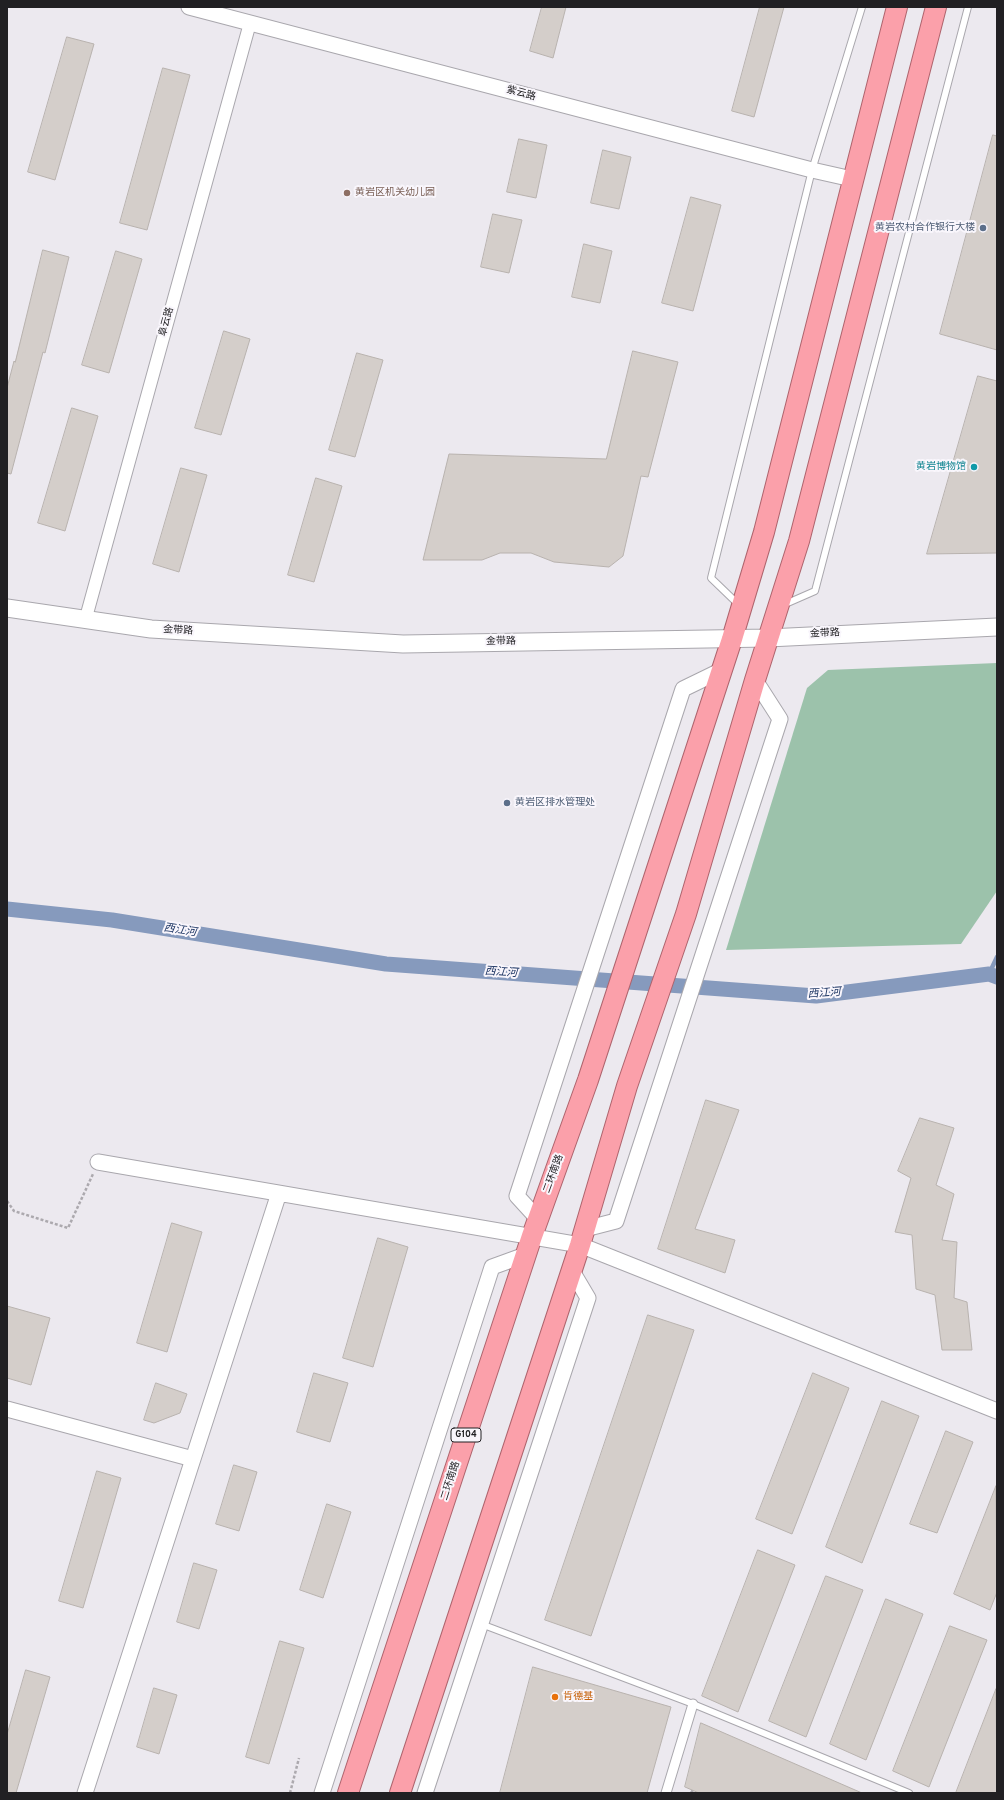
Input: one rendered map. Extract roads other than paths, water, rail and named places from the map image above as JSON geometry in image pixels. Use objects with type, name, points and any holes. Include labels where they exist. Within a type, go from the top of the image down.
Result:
[{"type":"highway","name":"二环南路","points":[[348,1793],[525,1255],[588,1080],[720,671],[732,639],[766,524],[852,179],[897,7]]},
{"type":"highway","points":[[400,1793],[572,1271],[627,1086],[686,914],[755,680],[799,541],[936,7]]},
{"type":"main road","name":"金带路","points":[[7,608],[85,621],[151,629],[403,644],[768,638],[997,627]]},
{"type":"street","name":"紫云路","points":[[189,7],[812,170],[852,179]]},
{"type":"street","name":"阜云路","points":[[85,621],[250,23]]},
{"type":"street","points":[[535,1227],[517,1196],[683,689],[720,671]]},
{"type":"street","points":[[582,1237],[616,1221],[780,719],[755,680]]},
{"type":"street","points":[[98,1162],[279,1193],[535,1227],[582,1237],[997,1411]]},
{"type":"street","points":[[85,1793],[279,1193]]},
{"type":"street","points":[[322,1793],[492,1267],[525,1255]]},
{"type":"street","points":[[425,1793],[588,1298],[572,1271]]},
{"type":"street","points":[[7,1409],[193,1460]]},
{"type":"street","points":[[666,1793],[693,1704]]},
{"type":"lane","points":[[741,607],[711,578],[812,170],[862,7]]},
{"type":"lane","points":[[778,607],[815,591],[968,7]]},
{"type":"lane","points":[[480,1624],[693,1704],[908,1793]]},
{"type":"waterway","name":"西江河","points":[[7,909],[112,920],[386,964],[816,996],[989,974],[997,977]]},
{"type":"waterway","points":[[989,974],[997,957]]},
{"type":"place","name":"黄岩区机关幼儿园","points":[[347,193]]},
{"type":"place","name":"黄岩农村合作银行大楼","points":[[983,228]]},
{"type":"place","name":"黄岩博物馆","points":[[974,467]]},
{"type":"place","name":"黄岩区排水管理处","points":[[507,803]]},
{"type":"place","name":"肯德基","points":[[555,1697]]}]
